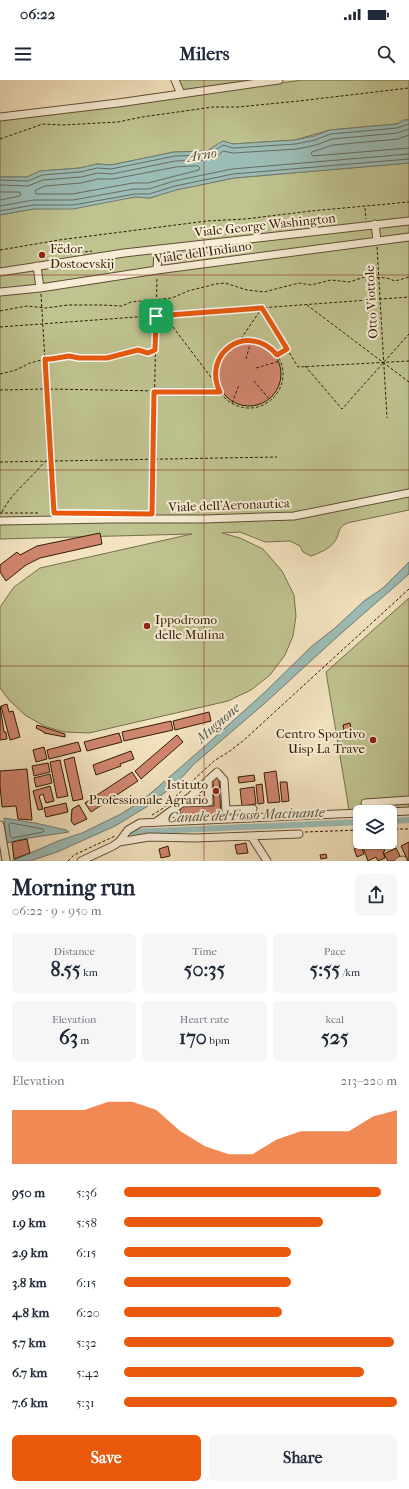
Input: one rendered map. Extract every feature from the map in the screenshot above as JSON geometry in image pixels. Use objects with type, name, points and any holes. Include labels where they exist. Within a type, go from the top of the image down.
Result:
[{"type":"street","points":[[175,80],[181,94]]},
{"type":"street","points":[[0,117],[47,112],[279,80]]},
{"type":"street","name":"Viale George Washington","points":[[0,272],[158,249],[409,221]]},
{"type":"street","points":[[375,224],[377,241]]},
{"type":"street","name":"Viale dell'Indiano","points":[[0,292],[40,288],[157,270],[409,237]]},
{"type":"street","points":[[157,270],[158,249]]},
{"type":"street","points":[[37,266],[40,288]]},
{"type":"street","name":"Viale dell'Aeronautica","points":[[0,521],[204,519],[294,516],[409,493]]},
{"type":"street","points":[[156,823],[182,803],[217,772],[224,780],[226,810],[252,809]]},
{"type":"street","points":[[182,803],[209,802],[208,780]]},
{"type":"street","points":[[366,803],[409,800]]},
{"type":"street","points":[[397,812],[409,811]]},
{"type":"street","points":[[81,861],[123,836],[140,823],[353,814]]},
{"type":"street","points":[[0,825],[6,860]]},
{"type":"street","points":[[123,836],[195,838],[299,834]]},
{"type":"street","points":[[251,836],[267,861]]},
{"type":"path","points":[[0,138],[43,124],[62,125],[118,122],[213,107],[238,107],[409,88]]},
{"type":"path","points":[[0,250],[59,240],[207,221],[245,220],[311,211],[409,202]]},
{"type":"path","points":[[365,207],[366,218]]},
{"type":"path","name":"Otto Viottole","points":[[377,241],[387,418]]},
{"type":"path","points":[[152,514],[157,270]]},
{"type":"path","points":[[0,311],[27,306],[46,308],[64,305],[122,306],[131,302],[172,298],[188,291],[224,283],[247,290],[264,292],[299,283],[311,285],[326,281],[349,282],[365,277],[387,278],[395,281],[409,277]]},
{"type":"path","points":[[40,288],[54,513]]},
{"type":"path","points":[[0,327],[409,297]]},
{"type":"path","name":"Otto Viottole","points":[[306,304],[409,382]]},
{"type":"path","points":[[238,342],[262,308]]},
{"type":"path","points":[[262,308],[298,367],[409,361]]},
{"type":"path","points":[[164,315],[218,386]]},
{"type":"path","name":"Otto Viottole","points":[[305,366],[342,409],[409,334]]},
{"type":"path","points":[[246,360],[251,340]]},
{"type":"path","points":[[251,340],[268,346],[277,355],[283,370],[282,383],[270,401],[259,406],[249,408],[232,403],[220,392],[215,373],[219,358],[228,348],[238,342],[251,340]]},
{"type":"path","points":[[277,355],[287,349]]},
{"type":"path","points":[[0,374],[16,370],[30,363],[45,359],[69,356],[79,358],[107,358],[138,350],[148,353],[155,350]]},
{"type":"path","points":[[256,368],[280,361]]},
{"type":"path","points":[[254,381],[270,401]]},
{"type":"path","points":[[232,403],[239,385]]},
{"type":"path","points":[[0,390],[46,389],[220,392]]},
{"type":"path","points":[[0,462],[277,457]]},
{"type":"path","points":[[1,513],[8,501],[36,473],[45,461]]},
{"type":"path","points":[[1,513],[39,513]]},
{"type":"path","points":[[151,816],[162,809],[214,761],[244,740],[409,589]]},
{"type":"path","points":[[397,829],[409,828]]},
{"type":"path","points":[[299,834],[353,830]]},
{"type":"path","points":[[68,861],[74,854],[115,836],[123,836]]},
{"type":"green space","points":[[177,80],[251,80],[183,90]]},
{"type":"green space","points":[[302,80],[409,80],[409,120],[404,120],[397,124],[330,130],[295,140],[232,144],[223,141],[207,151],[174,152],[111,165],[97,164],[80,168],[40,171],[27,177],[0,177],[0,119],[174,98]]},
{"type":"green space","points":[[409,163],[409,510],[347,523],[340,529],[333,544],[311,556],[303,552],[300,546],[290,541],[265,542],[240,532],[222,533],[240,538],[263,549],[282,571],[294,595],[296,616],[293,636],[285,655],[270,675],[251,690],[228,701],[89,733],[64,732],[44,726],[25,715],[9,700],[0,688],[0,607],[14,587],[40,568],[192,534],[0,539],[0,215],[33,209],[52,208],[135,197],[150,198],[175,190],[234,178]]},
{"type":"green space","name":"Centro Sportivo Uisp La Trave","points":[[409,598],[409,808],[397,808],[397,805],[353,805],[353,810],[349,810],[326,672]]},
{"type":"water","name":"Arno","points":[[404,120],[409,120],[409,163],[234,178],[176,190],[150,198],[135,197],[73,209],[33,209],[0,215],[0,177],[27,177],[40,171],[80,168],[97,164],[111,165],[174,152],[207,151],[223,141],[233,144],[295,140],[314,136],[330,130],[397,124]]},
{"type":"water","points":[[409,562],[409,574],[265,703],[193,765],[178,782],[148,806],[115,826],[57,852],[30,861],[12,861],[58,841],[82,833],[121,814],[144,799],[265,692],[312,646],[335,628],[364,601],[383,588]]},
{"type":"water","points":[[4,818],[35,823],[69,832],[22,839],[7,843]]},
{"type":"building","points":[[249,342],[267,348],[275,356],[281,374],[275,392],[267,400],[249,406],[231,400],[223,392],[217,374],[223,356],[231,348]]},
{"type":"building","points":[[100,533],[102,544],[40,558],[26,565],[6,581],[0,572],[0,565],[17,552],[20,555],[37,546]]},
{"type":"building","points":[[7,704],[9,712],[13,711],[20,737],[10,740],[1,706]]},
{"type":"building","points":[[0,706],[4,732],[6,732],[7,739],[0,740]]},
{"type":"building","points":[[209,712],[211,721],[175,730],[173,721]]},
{"type":"building","points":[[171,721],[173,730],[124,741],[122,732]]},
{"type":"building","points":[[350,723],[352,734],[345,736],[343,725]]},
{"type":"building","points":[[37,725],[65,734],[65,737],[44,733],[36,728]]},
{"type":"building","points":[[119,733],[122,742],[87,751],[84,742]]},
{"type":"building","points":[[177,735],[183,742],[141,779],[135,771]]},
{"type":"building","points":[[78,742],[81,751],[49,759],[47,750]]},
{"type":"building","points":[[44,747],[47,759],[36,762],[33,750]]},
{"type":"building","points":[[131,751],[134,759],[120,764],[121,766],[96,775],[93,765]]},
{"type":"building","points":[[74,757],[83,799],[73,801],[64,760]]},
{"type":"building","points":[[60,760],[68,796],[57,798],[50,762]]},
{"type":"building","points":[[48,763],[50,772],[34,776],[32,766]]},
{"type":"building","points":[[27,769],[32,820],[18,819],[16,806],[2,807],[0,771]]},
{"type":"building","points":[[276,771],[280,802],[268,803],[264,773]]},
{"type":"building","points":[[132,772],[138,781],[91,812],[85,803]]},
{"type":"building","points":[[50,774],[52,783],[36,787],[34,778]]},
{"type":"building","points":[[254,775],[255,781],[239,783],[238,777]]},
{"type":"building","name":"Istituto Professionale Agrario","points":[[213,777],[219,777],[221,817],[180,816],[180,806],[214,806]]},
{"type":"building","points":[[280,782],[287,782],[289,801],[282,802]]},
{"type":"building","points":[[262,784],[264,803],[258,804],[256,785]]},
{"type":"building","points":[[50,786],[54,801],[46,803],[43,794],[39,796],[43,809],[38,810],[33,791]]},
{"type":"building","points":[[254,787],[256,804],[242,806],[240,789]]},
{"type":"building","points":[[66,803],[68,812],[46,817],[44,808]]},
{"type":"building","points":[[79,805],[87,819],[74,825],[71,821],[72,809]]},
{"type":"building","points":[[220,812],[250,812],[250,816],[221,817]]},
{"type":"building","points":[[27,839],[30,853],[14,859],[12,842]]},
{"type":"building","points":[[409,842],[409,861],[408,861],[401,846]]},
{"type":"building","points":[[246,843],[248,853],[237,854],[235,845]]},
{"type":"building","points":[[168,846],[170,856],[161,858],[159,849]]},
{"type":"building","points":[[354,849],[362,849],[364,854],[357,857]]},
{"type":"building","points":[[364,849],[384,849],[385,851],[383,852],[385,858],[378,861],[376,857],[368,861]]},
{"type":"building","points":[[396,849],[401,858],[394,861],[388,861],[384,854]]},
{"type":"building","points":[[326,854],[327,858],[321,859],[320,855]]},
{"type":"waterway","name":"Canale del Fosso Macinante","points":[[397,821],[409,820]]},
{"type":"waterway","name":"Canale del Fosso Macinante","points":[[133,832],[353,822]]},
{"type":"place","name":"Fëdor Dostoevskij","points":[[42,255]]},
{"type":"place","name":"Ippodromo delle Mulina","points":[[147,626]]},
{"type":"place","name":"Centro Sportivo Uisp La Trave","points":[[373,740]]},
{"type":"place","name":"Istituto Professionale Agrario","points":[[216,791]]},
{"type":"route","points":[[262,308],[287,349],[277,355],[268,346],[256,341],[251,340],[238,342],[224,352],[217,363],[215,377],[220,392],[154,392],[152,514],[54,513],[45,359],[69,356],[79,358],[107,358],[138,350],[148,353],[155,350],[156,316],[262,308]]},
{"type":"water label","name":"Mugnone","points":[[218,723]]}]
